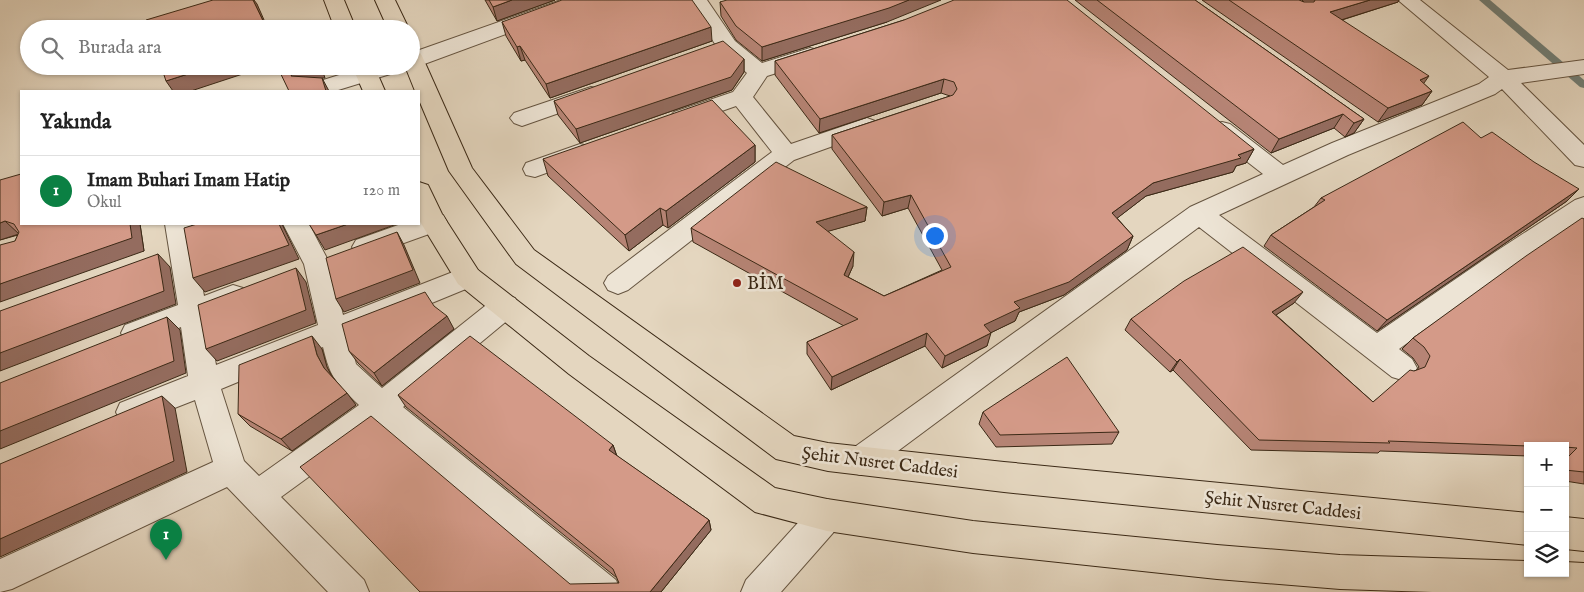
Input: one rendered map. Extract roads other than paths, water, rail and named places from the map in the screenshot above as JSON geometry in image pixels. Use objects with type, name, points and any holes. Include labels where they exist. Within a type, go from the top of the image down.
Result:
[{"type":"main road","points":[[334,0],[342,20]]},
{"type":"main road","points":[[385,0],[395,20]]},
{"type":"main road","name":"Şehit Nusret Caddesi","points":[[414,75],[461,171],[525,257],[787,449],[860,461],[1524,529]]},
{"type":"main road","points":[[420,193],[434,222],[468,277],[579,365],[767,501],[827,515],[973,537],[1217,562],[1340,572],[1584,580]]},
{"type":"main road","points":[[1569,533],[1584,535]]},
{"type":"street","points":[[420,56],[580,0]]},
{"type":"street","points":[[1408,0],[1504,78],[1584,159]]},
{"type":"street","points":[[708,6],[718,48],[759,71]]},
{"type":"street","points":[[662,123],[741,97],[759,71],[832,48]]},
{"type":"street","points":[[860,461],[1199,214],[1280,176],[1368,129],[1487,89],[1504,78],[1584,67]]},
{"type":"street","points":[[316,90],[368,77]]},
{"type":"street","points":[[522,118],[610,88]]},
{"type":"street","points":[[741,97],[786,154]]},
{"type":"street","points":[[1204,115],[1280,176]]},
{"type":"street","points":[[618,283],[786,154],[891,118]]},
{"type":"street","points":[[535,168],[598,146]]},
{"type":"street","points":[[1377,349],[1504,259],[1584,206]]},
{"type":"street","points":[[1199,214],[1402,368]]},
{"type":"street","points":[[322,263],[434,222]]},
{"type":"street","points":[[297,225],[322,263],[343,370],[380,407],[604,592]]},
{"type":"street","points":[[180,239],[204,381],[231,469],[352,592]]},
{"type":"street","points":[[106,422],[204,381],[468,277]]},
{"type":"street","points":[[110,343],[254,288]]},
{"type":"street","points":[[257,496],[380,407],[505,306]]},
{"type":"street","points":[[0,577],[231,469]]},
{"type":"street","points":[[758,592],[827,515]]},
{"type":"waterway","points":[[1484,0],[1584,85]]},
{"type":"place","name":"BİM","points":[[737,283]]},
{"type":"place","name":"Imam Buhari Imam Hatip","points":[[166,560]]}]
